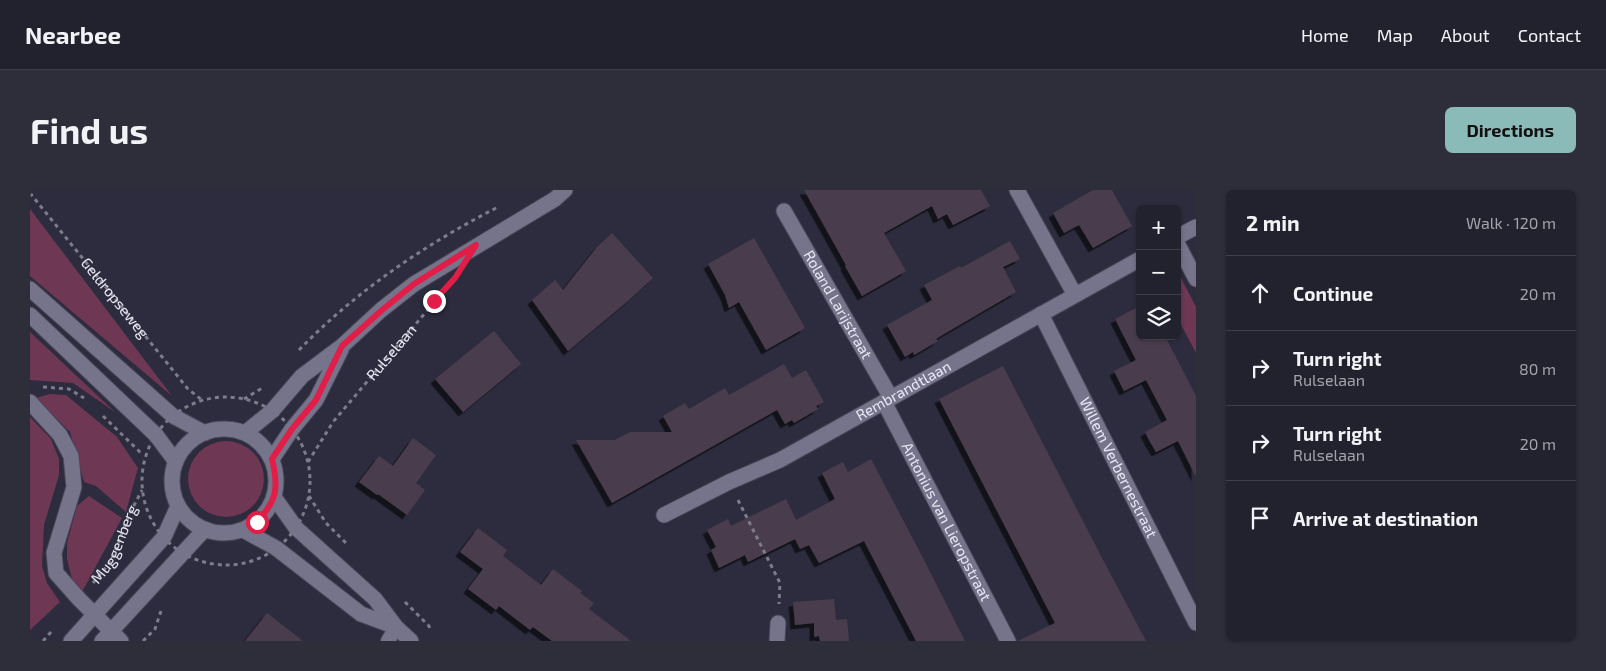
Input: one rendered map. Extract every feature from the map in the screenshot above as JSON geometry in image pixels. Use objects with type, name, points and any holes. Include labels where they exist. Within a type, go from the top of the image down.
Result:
[{"type":"street","points":[[245,433],[272,411],[302,376],[342,346],[414,284],[556,198],[565,190]]},
{"type":"street","points":[[1017,190],[1075,296]]},
{"type":"street","name":"Roland Larijstraat","points":[[784,211],[888,400]]},
{"type":"street","points":[[1181,235],[1196,227]]},
{"type":"street","points":[[1181,250],[1196,279]]},
{"type":"street","name":"Rembrandtlaan","points":[[664,515],[729,482],[780,460],[1136,261]]},
{"type":"street","points":[[30,289],[173,416],[205,433]]},
{"type":"street","name":"Willem Verbernestraat","points":[[1041,314],[1196,623]]},
{"type":"street","points":[[30,315],[156,435],[176,462]]},
{"type":"street","points":[[272,459],[292,429],[316,400],[342,346]]},
{"type":"street","name":"Antonius van Lieropstraat","points":[[888,400],[1008,641]]},
{"type":"street","points":[[30,402],[60,435],[70,456],[74,487],[54,553],[56,573],[78,599],[95,614],[111,638],[205,529]]},
{"type":"street","points":[[219,429],[245,433],[261,444],[272,459],[277,478],[274,497],[267,511],[257,522],[243,530],[231,533],[218,533],[194,524],[178,506],[174,495],[173,473],[181,453],[188,444],[205,433],[219,429]]},
{"type":"street","points":[[274,497],[296,528],[375,599],[396,627],[411,641]]},
{"type":"street","name":"Muggenberg","points":[[71,641],[164,537],[178,506]]},
{"type":"street","points":[[243,530],[276,548],[361,614],[396,627]]},
{"type":"street","points":[[777,641],[778,623]]},
{"type":"lane","points":[[388,641],[396,627]]},
{"type":"path","name":"Geldropseweg","points":[[30,193],[188,390],[202,400]]},
{"type":"path","name":"Rulselaan","points":[[308,463],[333,422],[445,290]]},
{"type":"path","points":[[38,387],[69,389],[83,396],[90,403]]},
{"type":"path","points":[[97,410],[145,457]]},
{"type":"path","points":[[729,482],[780,583],[778,623]]},
{"type":"path","name":"Muggenberg","points":[[78,599],[112,560],[128,517],[142,489]]},
{"type":"path","points":[[44,641],[55,627]]},
{"type":"shaded area","points":[[30,209],[172,396],[30,276]]},
{"type":"shaded area","points":[[1181,278],[1196,307],[1196,353],[1181,325]]},
{"type":"shaded area","points":[[30,332],[115,412],[73,383],[30,380]]},
{"type":"shaded area","points":[[50,394],[66,395],[117,437],[138,468],[126,512],[96,486],[84,482],[70,432],[36,398]]},
{"type":"shaded area","points":[[30,417],[51,439],[59,459],[59,475],[44,525],[42,566],[47,583],[60,602],[30,630]]},
{"type":"shaded area","points":[[226,441],[240,444],[253,452],[261,465],[264,479],[261,493],[253,506],[240,514],[226,517],[212,514],[199,506],[191,493],[188,479],[191,465],[199,452],[212,444]]},
{"type":"shaded area","points":[[89,496],[122,518],[82,592],[73,584],[67,559],[67,543],[77,506]]},
{"type":"building","points":[[804,190],[981,190],[990,206],[953,225],[947,214],[938,219],[932,206],[884,233],[906,271],[862,296]]},
{"type":"building","points":[[1093,190],[1112,190],[1132,226],[1093,248],[1079,225],[1064,233],[1053,213]]},
{"type":"building","points":[[612,233],[653,278],[568,351],[532,300],[555,280],[563,290],[597,247]]},
{"type":"building","points":[[754,238],[805,328],[766,350],[739,302],[729,308],[725,295],[708,264]]},
{"type":"building","points":[[1010,241],[1020,259],[1003,267],[1016,292],[936,339],[938,341],[914,355],[913,352],[905,357],[887,325],[932,300],[924,285],[960,266],[961,268]]},
{"type":"building","points":[[1136,308],[1136,340],[1167,340],[1196,396],[1196,477],[1178,441],[1156,452],[1150,442],[1145,432],[1167,420],[1146,380],[1124,391],[1114,371],[1136,360],[1115,319]]},
{"type":"building","points":[[494,331],[521,364],[463,412],[435,379]]},
{"type":"building","points":[[784,364],[792,378],[806,370],[824,402],[816,406],[818,409],[794,423],[792,420],[785,424],[777,410],[612,503],[576,440],[615,440],[630,432],[672,432],[663,416],[685,403],[689,409],[725,388],[729,395]]},
{"type":"building","points":[[1003,366],[1146,641],[1018,641],[1055,623],[939,399]]},
{"type":"building","points":[[413,438],[436,455],[416,483],[425,490],[407,515],[359,482],[379,456],[393,466]]},
{"type":"building","points":[[871,459],[965,641],[916,641],[864,541],[819,563],[809,545],[800,549],[795,539],[748,562],[745,555],[719,568],[711,550],[716,547],[707,530],[728,519],[731,526],[786,499],[796,520],[835,499],[822,473],[843,462],[848,472]]},
{"type":"building","points":[[478,528],[507,550],[503,556],[541,585],[553,569],[582,591],[580,593],[594,603],[589,609],[631,641],[552,641],[533,627],[530,630],[499,606],[496,610],[468,589],[483,569],[460,552]]},
{"type":"building","points":[[834,599],[836,620],[847,619],[849,641],[820,641],[819,636],[814,637],[814,623],[795,625],[793,602]]},
{"type":"building","points":[[267,613],[303,641],[245,641]]},
{"type":"route","points":[[257,522],[267,511],[274,497],[277,478],[272,459],[292,429],[316,400],[342,346],[414,284],[476,245],[455,278],[434,301]]}]
